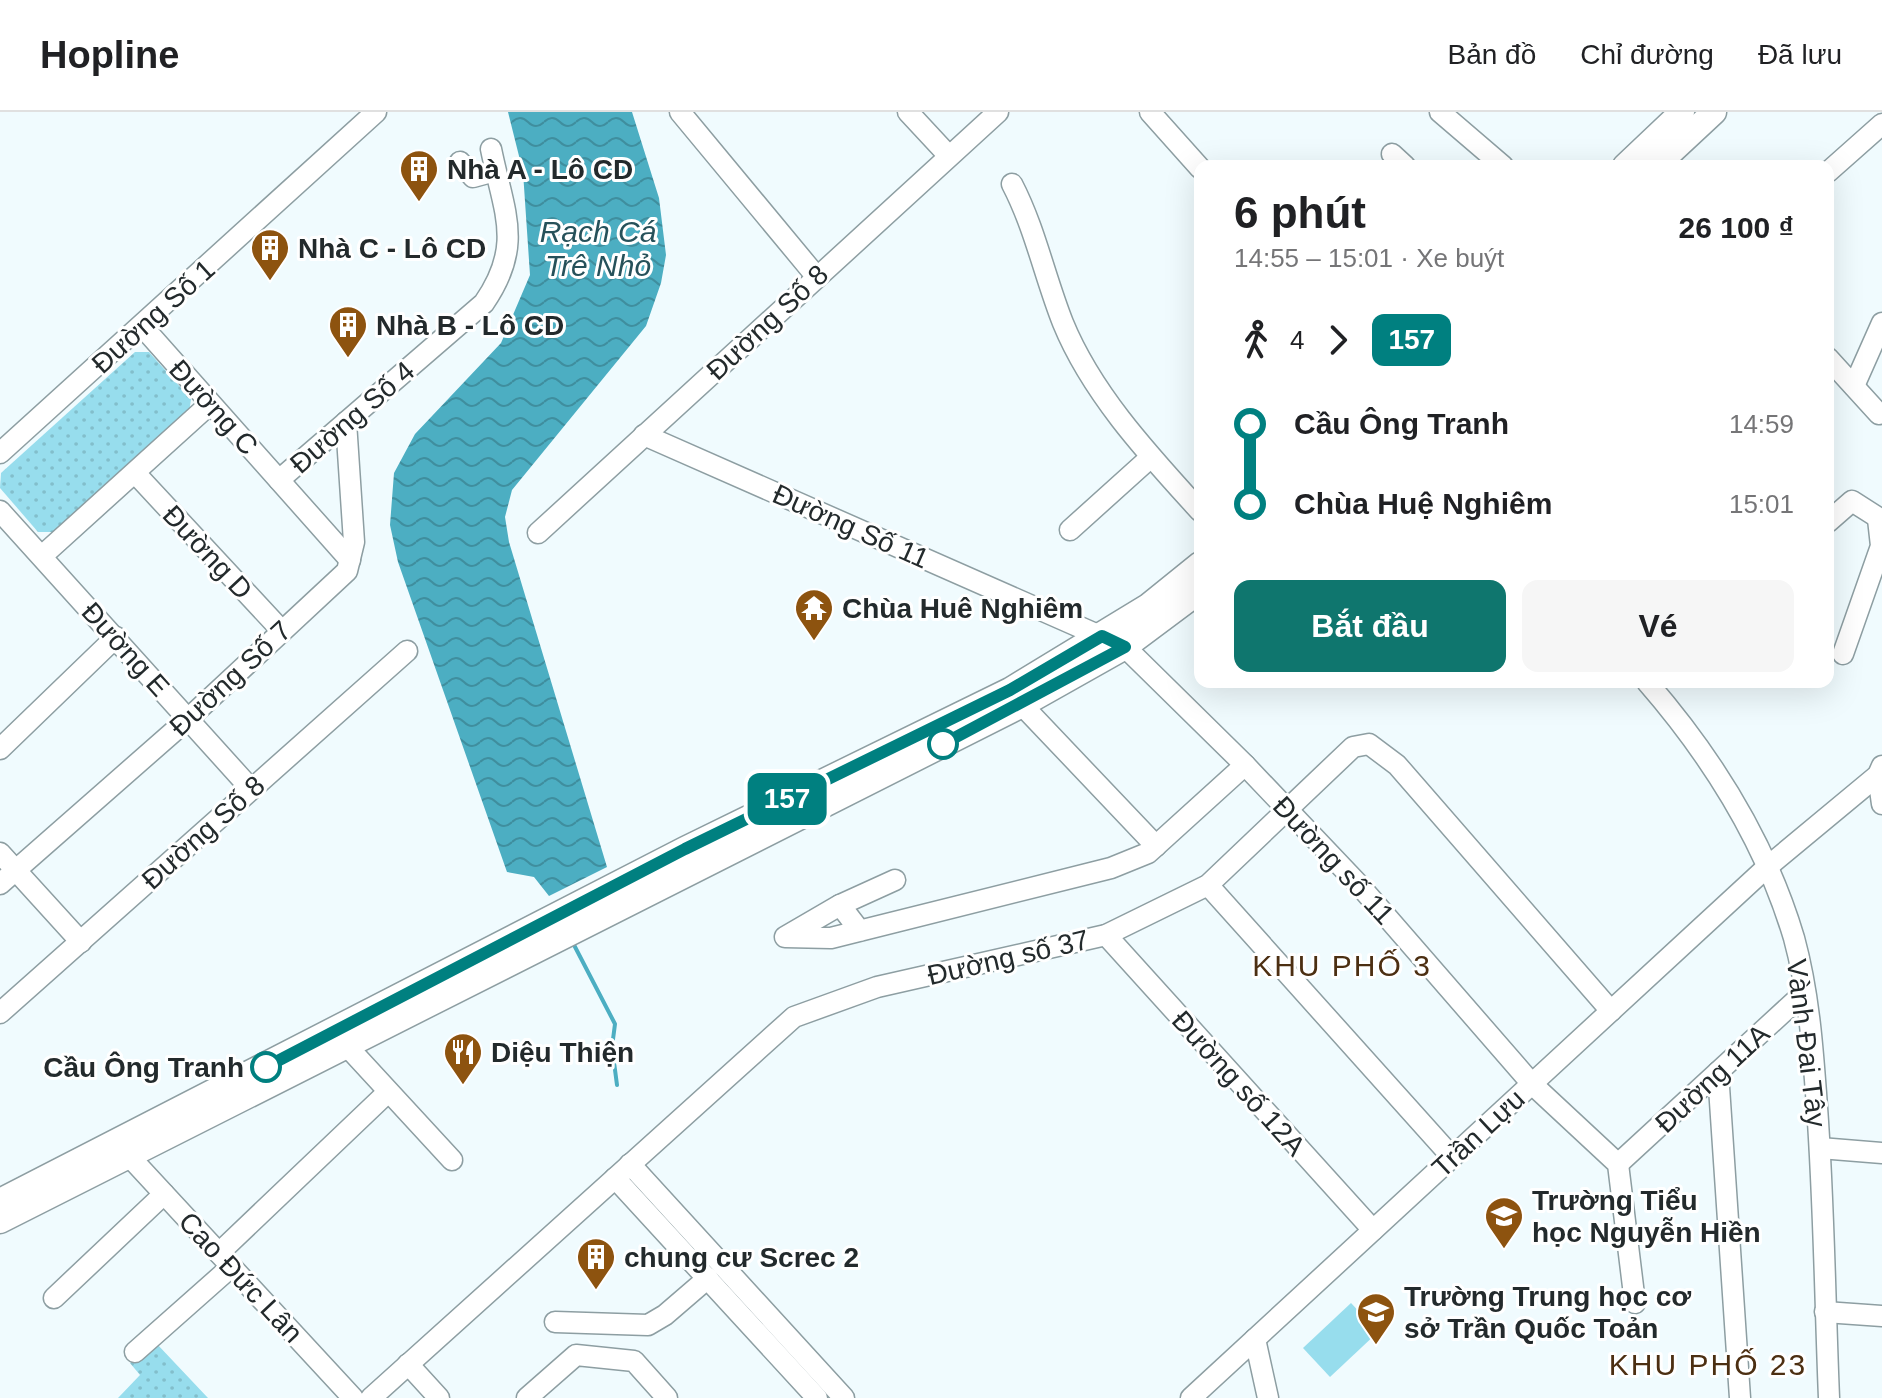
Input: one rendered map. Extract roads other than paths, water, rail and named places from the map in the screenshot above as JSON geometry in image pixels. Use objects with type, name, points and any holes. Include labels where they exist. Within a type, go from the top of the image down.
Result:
[{"type":"main road","points":[[1642,160],[1682,112]]},
{"type":"main road","points":[[1645,160],[1714,112]]},
{"type":"main road","points":[[0,1201],[689,860],[1010,690],[1148,606],[1194,569]]},
{"type":"main road","points":[[689,860],[1022,705],[1125,647],[1194,595]]},
{"type":"main road","points":[[0,1221],[346,1045],[496,957]]},
{"type":"street","name":"Đường Số 1","points":[[0,453],[376,112]]},
{"type":"street","points":[[680,112],[816,276]]},
{"type":"street","points":[[908,112],[948,155]]},
{"type":"street","name":"Đường Số 8","points":[[538,533],[998,112]]},
{"type":"street","points":[[1150,112],[1194,161]]},
{"type":"street","points":[[1440,112],[1496,160]]},
{"type":"street","points":[[1834,167],[1882,124]]},
{"type":"street","name":"Đường Số 4","points":[[279,480],[484,303],[502,277],[510,242],[491,149]]},
{"type":"street","points":[[460,162],[473,177],[495,171]]},
{"type":"street","points":[[1012,184],[1064,324],[1082,362],[1151,457],[1194,504]]},
{"type":"street","points":[[1854,386],[1882,323]]},
{"type":"street","name":"Đường C","points":[[142,326],[350,560]]},
{"type":"street","points":[[1834,364],[1879,414]]},
{"type":"street","points":[[42,556],[210,404]]},
{"type":"street","points":[[346,422],[354,542],[350,560]]},
{"type":"street","name":"Đường Số 11","points":[[644,435],[1125,647]]},
{"type":"street","points":[[1070,530],[1151,457]]},
{"type":"street","name":"Đường D","points":[[136,474],[281,630]]},
{"type":"street","points":[[1834,517],[1852,501],[1880,520],[1881,546],[1843,654]]},
{"type":"street","name":"Đường E","points":[[0,511],[251,789]]},
{"type":"street","name":"Đường Số 7","points":[[7,877],[188,719],[347,571],[350,560]]},
{"type":"street","points":[[0,749],[116,637]]},
{"type":"street","name":"Đường số 11","points":[[1125,647],[1287,810],[1532,1084]]},
{"type":"street","name":"Đường Số 8","points":[[0,1013],[407,651]]},
{"type":"street","name":"Vành Đai Tây","points":[[1654,688],[1719,772],[1746,820],[1794,940],[1805,992],[1820,1148],[1829,1398]]},
{"type":"street","points":[[1022,705],[1156,846]]},
{"type":"street","name":"Đường số 37","points":[[371,1398],[794,1017],[877,987],[1106,935],[1208,885],[1353,747],[1369,744],[1397,765],[1611,1011]]},
{"type":"street","points":[[895,880],[787,933],[785,939],[831,938],[1111,868],[1148,853],[1245,765]]},
{"type":"street","points":[[1880,771],[1882,804]]},
{"type":"street","name":"Trần Lựu","points":[[1191,1398],[1766,868],[1880,771]]},
{"type":"street","points":[[0,853],[7,877],[81,942]]},
{"type":"street","points":[[1208,885],[1452,1157]]},
{"type":"street","points":[[840,905],[860,931]]},
{"type":"street","name":"Đường số 12A","points":[[1106,935],[1373,1230]]},
{"type":"street","name":"Đường 11A","points":[[1618,1164],[1805,992]]},
{"type":"street","points":[[346,1045],[452,1160]]},
{"type":"street","points":[[1718,1072],[1740,1398]]},
{"type":"street","points":[[1532,1084],[1618,1164],[1635,1303]]},
{"type":"street","points":[[135,1352],[388,1092]]},
{"type":"street","points":[[1820,1148],[1882,1153]]},
{"type":"street","name":"Cao Đức Lân","points":[[129,1156],[353,1398]]},
{"type":"street","points":[[622,1171],[708,1278],[817,1398]]},
{"type":"street","points":[[622,1171],[844,1398]]},
{"type":"street","points":[[54,1298],[164,1194]]},
{"type":"street","points":[[555,1322],[648,1325],[665,1315],[708,1278]]},
{"type":"street","points":[[1825,1312],[1882,1316]]},
{"type":"street","points":[[1255,1339],[1268,1398]]},
{"type":"street","points":[[528,1397],[576,1355],[634,1361],[667,1398]]},
{"type":"street","points":[[408,1364],[439,1398]]},
{"type":"water","name":"Rạch Cá Trê Nhỏ","points":[[508,112],[632,112],[659,198],[666,255],[661,283],[646,326],[512,490],[505,517],[509,542],[607,867],[549,896],[534,877],[507,872],[398,562],[390,525],[394,473],[415,434],[501,343],[530,275],[523,172]]},
{"type":"waterway","name":"Rạch Cá Trê Nhỏ","points":[[573,943],[615,1024],[612,1047],[617,1085]]},
{"type":"place","name":"Nhà A - Lô CD","points":[[419,203]]},
{"type":"place","name":"Nhà C - Lô CD","points":[[270,282]]},
{"type":"place","name":"Nhà B - Lô CD","points":[[348,359]]},
{"type":"place","name":"Chùa Huê Nghiêm","points":[[814,642]]},
{"type":"place","name":"Cầu Ông Tranh","points":[[266,1067]]},
{"type":"place","name":"Diệu Thiện","points":[[463,1086]]},
{"type":"place","name":"Trường Tiểu học Nguyễn Hiền","points":[[1504,1250]]},
{"type":"place","name":"chung cư Screc 2","points":[[596,1291]]},
{"type":"place","name":"Trường Trung học cơ sở Trần Quốc Toản","points":[[1376,1346]]},
{"type":"district","name":"KHU PHỐ 3","points":[[1342,966]]},
{"type":"district","name":"KHU PHỐ 23","points":[[1708,1365]]}]
